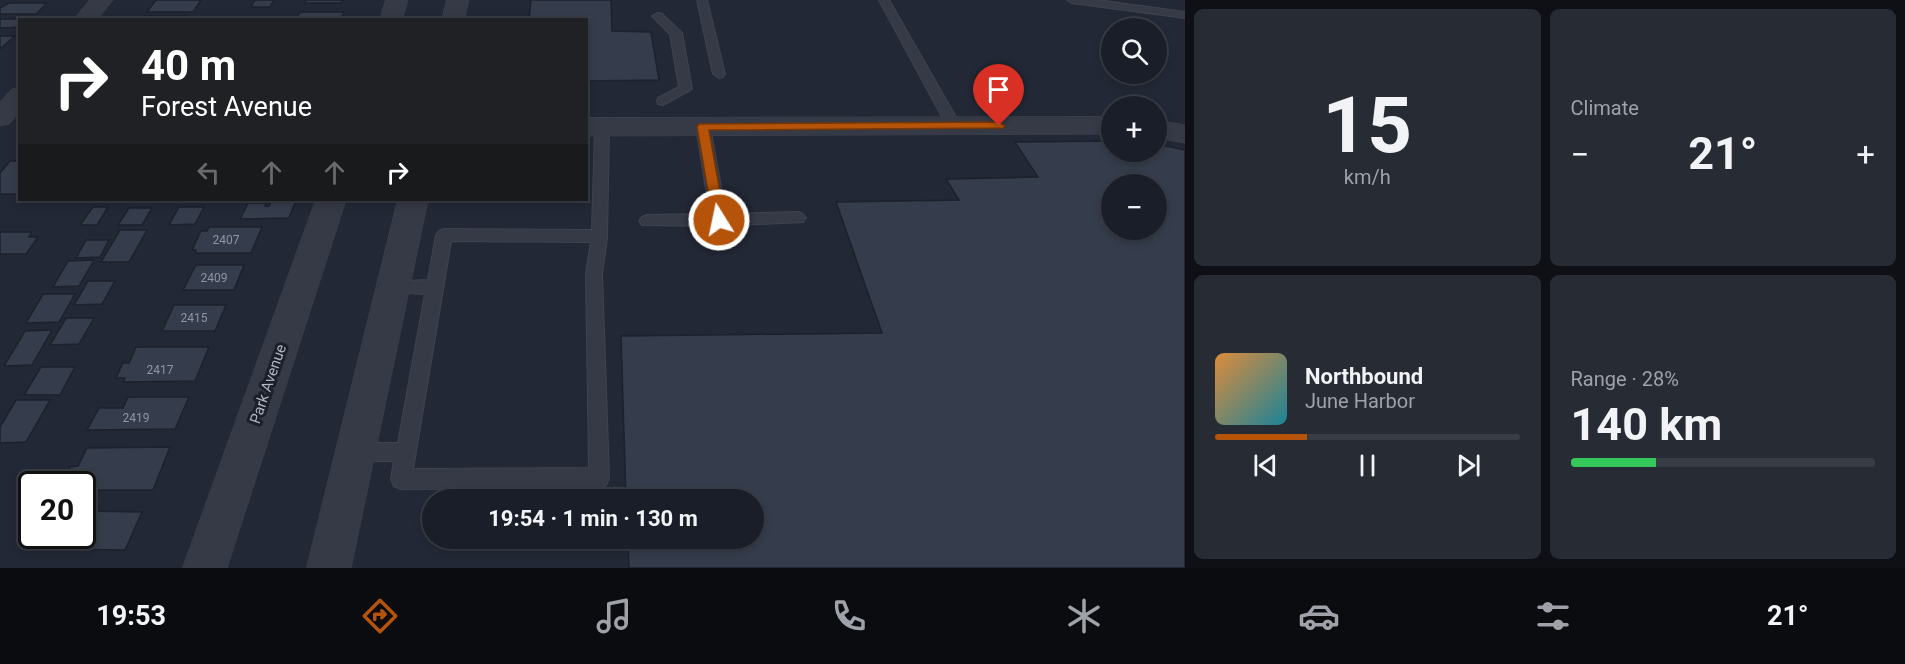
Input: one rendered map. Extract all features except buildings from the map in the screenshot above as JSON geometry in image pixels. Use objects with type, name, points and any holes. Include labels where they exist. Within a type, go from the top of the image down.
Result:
[{"type":"street","points":[[88,18],[102,0]]},
{"type":"street","points":[[392,18],[397,0]]},
{"type":"street","points":[[454,18],[458,0]]},
{"type":"street","points":[[0,117],[18,97]]},
{"type":"street","points":[[594,127],[1101,125]]},
{"type":"street","points":[[0,131],[18,131]]},
{"type":"street","points":[[1167,131],[1185,134]]},
{"type":"street","name":"Park Avenue","points":[[205,568],[331,201]]},
{"type":"street","points":[[329,568],[413,201]]},
{"type":"lane","points":[[702,0],[719,74]]},
{"type":"lane","points":[[885,0],[954,126]]},
{"type":"lane","points":[[1073,0],[1185,15]]},
{"type":"lane","points":[[658,16],[676,33],[686,89],[663,101]]},
{"type":"lane","points":[[594,127],[592,174],[599,236],[599,253],[594,274],[599,478],[401,479],[444,235],[599,236]]},
{"type":"lane","points":[[702,127],[719,220]]},
{"type":"lane","points":[[647,221],[798,218]]},
{"type":"lane","points":[[393,287],[435,287]]},
{"type":"lane","points":[[356,452],[405,452]]},
{"type":"route","points":[[719,220],[702,127],[999,126]]}]
